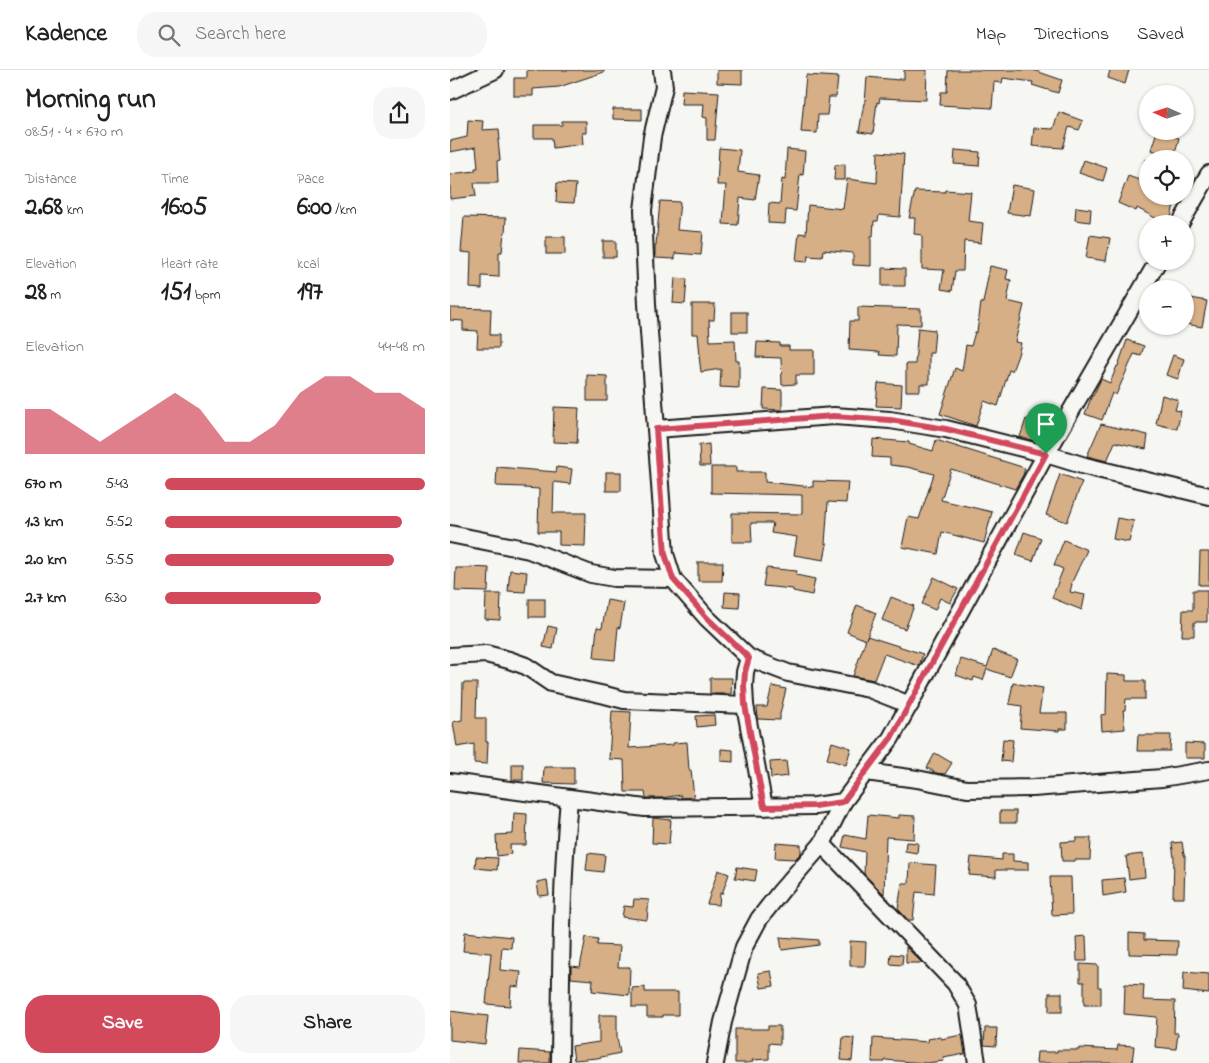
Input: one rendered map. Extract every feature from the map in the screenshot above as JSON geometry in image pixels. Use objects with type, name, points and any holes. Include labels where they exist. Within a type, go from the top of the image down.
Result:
[{"type":"street","points":[[662,70],[664,87],[652,137],[643,210],[647,304],[665,554],[673,579],[707,618],[749,658],[788,673],[870,689],[910,705]]},
{"type":"street","points":[[450,91],[489,71]]},
{"type":"street","points":[[1185,215],[1209,174]]},
{"type":"street","points":[[715,1063],[723,1022],[744,947],[759,919],[822,844],[843,802],[891,738],[1046,454],[1153,270]]},
{"type":"street","points":[[656,429],[834,416],[890,420],[946,429],[1046,454],[1085,466],[1209,496]]},
{"type":"street","points":[[450,534],[528,550],[591,574],[614,578],[673,579]]},
{"type":"street","points":[[450,656],[486,654],[526,666],[551,683],[624,700],[683,704],[745,705]]},
{"type":"street","points":[[749,658],[745,672],[745,705],[764,807]]},
{"type":"street","points":[[866,772],[917,779],[967,789],[1043,788],[1162,778],[1209,770]]},
{"type":"street","points":[[450,782],[645,808],[815,806],[843,802]]},
{"type":"street","points":[[560,1063],[562,900],[570,799]]},
{"type":"street","points":[[822,844],[955,983],[968,1005],[977,1063]]},
{"type":"building","points":[[527,70],[604,70],[604,72],[559,87],[533,89],[533,96],[514,96],[514,78],[527,78]]},
{"type":"building","points":[[717,70],[742,70],[742,84],[717,83]]},
{"type":"building","points":[[904,70],[927,70],[926,100],[880,98],[879,103],[877,102],[873,134],[859,132],[865,103],[867,77],[899,80],[904,79]]},
{"type":"building","points":[[948,70],[1033,70],[1062,80],[1058,93],[1032,85],[1033,82],[1003,78],[1002,83],[994,82],[992,108],[940,105],[941,92],[947,92]]},
{"type":"building","points":[[1110,70],[1129,70],[1125,84],[1108,78]]},
{"type":"building","points":[[806,75],[838,77],[836,97],[829,97],[827,115],[818,115],[817,133],[801,132]]},
{"type":"building","points":[[682,90],[719,92],[715,140],[707,140],[707,118],[703,117],[704,104],[681,104]]},
{"type":"building","points":[[613,109],[642,109],[642,120],[613,119]]},
{"type":"building","points":[[1059,112],[1083,121],[1079,130],[1069,127],[1063,148],[1032,146],[1034,128],[1053,129]]},
{"type":"building","points":[[468,120],[483,121],[482,130],[499,129],[500,160],[497,161],[498,183],[474,183],[476,196],[450,199],[450,174],[475,171],[475,168],[478,168],[476,147],[450,152],[450,141],[467,137]]},
{"type":"building","points":[[562,121],[586,121],[586,133],[582,133],[583,144],[553,148],[552,138],[534,138],[534,125],[562,125]]},
{"type":"building","points":[[1154,140],[1178,140],[1176,150],[1151,150]]},
{"type":"building","points":[[719,148],[740,150],[738,172],[759,175],[755,200],[740,198],[738,225],[723,224],[726,185],[717,185]]},
{"type":"building","points":[[787,149],[805,151],[803,175],[800,174],[796,211],[786,210],[785,224],[768,223],[769,203],[780,204],[782,179],[785,180]]},
{"type":"building","points":[[955,150],[980,152],[979,166],[954,164]]},
{"type":"building","points":[[878,152],[904,154],[900,217],[879,215],[878,221],[874,221],[873,236],[871,236],[871,266],[853,265],[853,253],[823,250],[822,257],[808,256],[807,262],[796,261],[799,233],[806,234],[808,205],[843,209],[847,179],[877,183]]},
{"type":"building","points":[[1084,160],[1107,168],[1103,181],[1079,173]]},
{"type":"building","points":[[845,164],[845,180],[834,180],[835,165]]},
{"type":"building","points":[[1128,176],[1139,180],[1139,205],[1174,205],[1172,215],[1150,215],[1137,208],[1136,211],[1118,203]]},
{"type":"building","points":[[557,183],[576,184],[574,203],[556,202]]},
{"type":"building","points":[[1012,185],[1035,189],[1031,216],[1007,213]]},
{"type":"building","points":[[945,190],[971,192],[968,221],[983,223],[981,243],[964,241],[963,271],[955,271],[952,291],[941,289],[944,270],[922,269],[922,235],[914,234],[915,218],[909,218],[915,191],[945,192]]},
{"type":"building","points":[[660,201],[680,202],[677,230],[703,232],[701,255],[675,253],[675,259],[655,258]]},
{"type":"building","points":[[1076,207],[1091,209],[1090,222],[1075,220]]},
{"type":"building","points":[[464,217],[506,218],[502,252],[499,252],[499,277],[482,276],[482,289],[470,288],[471,253],[461,252]]},
{"type":"building","points":[[1090,235],[1110,238],[1106,261],[1086,258]]},
{"type":"building","points":[[546,237],[565,237],[565,254],[546,254]]},
{"type":"building","points":[[603,241],[616,241],[616,257],[603,257]]},
{"type":"building","points":[[990,266],[1008,270],[1006,279],[1011,280],[1007,301],[1024,305],[1015,342],[1021,343],[1012,371],[1009,370],[998,406],[984,401],[976,426],[940,414],[955,368],[962,371],[966,345],[971,346],[975,332],[977,332],[981,303],[983,303]]},
{"type":"building","points":[[882,268],[905,269],[905,286],[882,286]]},
{"type":"building","points":[[675,278],[687,279],[685,304],[673,303]]},
{"type":"building","points":[[1194,299],[1207,301],[1202,327],[1194,326]]},
{"type":"building","points":[[692,304],[715,304],[714,320],[709,320],[710,341],[735,340],[736,361],[739,361],[739,388],[720,387],[721,369],[701,372],[698,334],[692,334]]},
{"type":"building","points":[[858,307],[921,309],[921,325],[897,324],[896,356],[879,355],[880,352],[849,350],[850,321],[858,321]]},
{"type":"building","points":[[450,308],[491,309],[490,335],[499,335],[499,348],[477,348],[478,331],[463,330],[463,321],[450,320]]},
{"type":"building","points":[[732,312],[747,312],[747,332],[732,332]]},
{"type":"building","points":[[918,328],[935,330],[933,353],[929,353],[929,384],[920,384],[920,391],[906,391],[906,364],[915,364]]},
{"type":"building","points":[[1127,340],[1144,346],[1141,356],[1134,354],[1116,395],[1112,393],[1102,420],[1085,414],[1092,395],[1101,379],[1110,383]]},
{"type":"building","points":[[757,342],[780,343],[780,346],[789,346],[789,350],[814,350],[814,375],[796,375],[796,384],[782,385],[781,358],[756,357]]},
{"type":"building","points":[[1173,355],[1184,359],[1178,379],[1166,375]]},
{"type":"building","points":[[587,375],[607,376],[607,401],[587,401]]},
{"type":"building","points":[[878,383],[902,385],[901,407],[876,406]]},
{"type":"building","points":[[764,389],[782,390],[782,410],[763,409]]},
{"type":"building","points":[[1162,395],[1178,400],[1175,410],[1181,411],[1177,429],[1156,424]]},
{"type":"building","points":[[554,407],[579,408],[577,443],[553,442]]},
{"type":"building","points":[[1026,419],[1045,426],[1039,442],[1020,437]]},
{"type":"building","points":[[1101,424],[1148,435],[1146,449],[1115,442],[1107,461],[1087,456]]},
{"type":"building","points":[[873,439],[909,442],[909,444],[933,451],[936,440],[1025,468],[1015,489],[951,469],[941,500],[992,512],[984,543],[942,532],[938,554],[902,547],[908,517],[919,519],[934,474],[890,465],[890,458],[872,457]]},
{"type":"building","points":[[709,444],[710,466],[700,466],[699,445]]},
{"type":"building","points":[[497,467],[556,472],[557,467],[572,469],[570,484],[554,482],[553,513],[586,513],[585,546],[559,545],[559,532],[538,532],[539,489],[496,486]]},
{"type":"building","points":[[711,467],[736,467],[736,472],[765,472],[765,482],[813,487],[813,481],[848,482],[846,503],[828,502],[825,544],[827,544],[824,560],[794,555],[797,537],[771,533],[773,523],[751,523],[752,542],[732,542],[732,513],[802,514],[802,495],[711,493]]},
{"type":"building","points":[[606,472],[621,472],[621,491],[606,491]]},
{"type":"building","points":[[1060,474],[1082,482],[1067,522],[1046,515]]},
{"type":"building","points":[[1117,518],[1134,521],[1129,542],[1113,539]]},
{"type":"building","points":[[1024,532],[1041,538],[1033,561],[1016,555]]},
{"type":"building","points":[[1064,540],[1087,550],[1071,584],[1070,592],[1085,595],[1082,610],[1052,598],[1063,569],[1054,565]]},
{"type":"building","points":[[1200,552],[1209,552],[1209,585],[1199,585]]},
{"type":"building","points":[[698,562],[723,562],[722,581],[698,581]]},
{"type":"building","points":[[456,568],[489,568],[488,592],[455,591]]},
{"type":"building","points":[[766,568],[797,571],[796,575],[815,579],[812,595],[793,591],[793,589],[763,586]]},
{"type":"building","points":[[510,570],[527,572],[525,592],[508,591]]},
{"type":"building","points":[[934,577],[958,589],[950,603],[940,598],[935,610],[922,604]]},
{"type":"building","points":[[1193,590],[1207,590],[1207,622],[1194,622],[1194,636],[1182,636],[1183,610],[1193,610]]},
{"type":"building","points":[[725,592],[740,593],[739,608],[724,607]]},
{"type":"building","points":[[486,594],[501,594],[500,620],[485,619]]},
{"type":"building","points":[[891,597],[914,606],[905,629],[882,620]]},
{"type":"building","points":[[529,599],[545,599],[545,617],[529,617]]},
{"type":"building","points":[[607,600],[624,603],[620,628],[618,627],[615,660],[594,658],[597,627],[602,628]]},
{"type":"building","points":[[857,605],[876,613],[866,640],[847,632]]},
{"type":"building","points":[[548,626],[557,628],[553,649],[543,647]]},
{"type":"building","points":[[867,636],[923,654],[919,666],[884,654],[874,680],[853,676]]},
{"type":"building","points":[[993,650],[1017,659],[1010,677],[987,669],[983,680],[974,677],[973,681],[956,675],[961,659],[987,667]]},
{"type":"building","points":[[1107,674],[1126,675],[1126,681],[1145,681],[1145,699],[1126,699],[1125,710],[1123,710],[1125,729],[1102,731],[1101,715],[1106,714]]},
{"type":"building","points":[[710,678],[732,678],[731,694],[710,694]]},
{"type":"building","points":[[463,683],[477,683],[476,718],[486,718],[487,764],[474,763],[474,744],[457,747],[453,722],[462,720]]},
{"type":"building","points":[[1013,683],[1043,688],[1039,713],[1067,713],[1067,729],[1059,729],[1059,731],[1020,728],[1022,706],[1009,704]]},
{"type":"building","points":[[772,686],[786,689],[780,720],[758,719],[757,707],[767,707]]},
{"type":"building","points":[[612,711],[631,712],[629,748],[673,745],[673,743],[687,742],[689,770],[691,770],[694,797],[681,798],[681,795],[646,798],[645,792],[625,792],[624,760],[609,759]]},
{"type":"building","points":[[714,715],[715,725],[697,727],[696,716]]},
{"type":"building","points":[[1138,735],[1171,735],[1170,751],[1137,751]]},
{"type":"building","points":[[1003,739],[1013,740],[1011,762],[1001,761]]},
{"type":"building","points":[[832,742],[851,748],[846,765],[827,759]]},
{"type":"building","points":[[1185,743],[1205,744],[1205,758],[1185,758]]},
{"type":"building","points":[[721,749],[733,750],[733,762],[721,761]]},
{"type":"building","points":[[935,753],[952,763],[945,774],[936,773],[927,768]]},
{"type":"building","points":[[786,761],[788,776],[771,778],[770,762]]},
{"type":"building","points":[[512,764],[523,764],[523,780],[512,780]]},
{"type":"building","points":[[544,767],[574,767],[574,784],[543,783]]},
{"type":"building","points":[[1000,811],[1016,811],[1016,823],[1000,823]]},
{"type":"building","points":[[514,813],[527,814],[526,845],[510,845],[511,854],[497,856],[496,835],[513,834]]},
{"type":"building","points":[[868,815],[899,818],[899,815],[915,816],[914,839],[886,837],[884,894],[864,874],[865,852],[842,847],[845,835],[866,839]]},
{"type":"building","points":[[653,818],[671,820],[669,844],[652,843]]},
{"type":"building","points":[[1076,838],[1091,838],[1090,860],[1062,861],[1061,842],[1076,841]]},
{"type":"building","points":[[906,842],[918,843],[917,853],[905,851]]},
{"type":"building","points":[[1182,842],[1185,855],[1184,898],[1173,898],[1174,858],[1172,843]]},
{"type":"building","points":[[776,843],[801,845],[801,853],[795,859],[775,858]]},
{"type":"building","points":[[588,853],[605,855],[603,872],[586,870]]},
{"type":"building","points":[[1002,854],[1013,854],[1013,861],[1028,862],[1028,870],[996,870],[996,877],[969,875],[971,857],[1002,860]]},
{"type":"building","points":[[1143,854],[1145,877],[1129,879],[1126,856]]},
{"type":"building","points":[[476,857],[498,858],[497,870],[475,868]]},
{"type":"building","points":[[910,863],[936,865],[934,894],[916,892],[913,920],[908,920],[898,909],[902,883],[909,883]]},
{"type":"building","points":[[737,867],[757,870],[755,881],[735,878]]},
{"type":"building","points":[[718,870],[729,874],[722,894],[720,893],[719,905],[707,904]]},
{"type":"building","points":[[1050,877],[1071,877],[1072,914],[1052,915]]},
{"type":"building","points":[[1124,878],[1126,892],[1103,896],[1102,880]]},
{"type":"building","points":[[547,880],[549,895],[539,896],[537,882]]},
{"type":"building","points":[[634,899],[649,900],[647,920],[622,917],[624,906],[633,907]]},
{"type":"building","points":[[465,932],[512,937],[511,948],[502,947],[500,970],[521,972],[519,987],[511,986],[510,1006],[486,1004],[491,953],[463,951]]},
{"type":"building","points":[[1129,933],[1144,934],[1144,940],[1178,941],[1177,955],[1129,954]]},
{"type":"building","points":[[1086,936],[1087,961],[1077,961],[1076,937]]},
{"type":"building","points":[[586,937],[598,939],[597,945],[620,946],[618,967],[630,967],[629,995],[592,991],[593,980],[571,978],[571,966],[580,967]]},
{"type":"building","points":[[780,937],[819,940],[819,945],[782,950]]},
{"type":"building","points":[[850,941],[866,942],[865,966],[850,966]]},
{"type":"building","points":[[906,947],[922,963],[906,963]]},
{"type":"building","points":[[891,954],[903,955],[902,965],[890,964]]},
{"type":"building","points":[[1080,964],[1098,965],[1098,987],[1101,987],[1101,1005],[1084,1005],[1084,982],[1080,982]]},
{"type":"building","points":[[771,971],[774,986],[761,988],[758,973]]},
{"type":"building","points":[[1184,972],[1209,974],[1209,994],[1183,991]]},
{"type":"building","points":[[1125,984],[1144,985],[1143,1000],[1175,1001],[1174,1033],[1178,1033],[1176,1049],[1155,1047],[1157,1017],[1124,1014]]},
{"type":"building","points":[[645,987],[645,992],[678,992],[678,1015],[647,1017],[647,1007],[632,1007],[632,988]]},
{"type":"building","points":[[1049,993],[1062,993],[1062,1012],[1049,1012]]},
{"type":"building","points":[[450,1011],[488,1016],[485,1044],[450,1040]]},
{"type":"building","points":[[599,1015],[617,1015],[617,1037],[620,1053],[574,1060],[572,1046],[599,1042]]},
{"type":"building","points":[[768,1026],[780,1026],[780,1044],[769,1043],[769,1059],[735,1063],[735,1029],[768,1029]]},
{"type":"building","points":[[985,1028],[997,1028],[996,1046],[984,1045]]},
{"type":"building","points":[[962,1035],[965,1054],[943,1058],[944,1061],[926,1063],[885,1060],[885,1062],[872,1062],[873,1038],[928,1042],[927,1039],[941,1037],[941,1039]]},
{"type":"building","points":[[843,1037],[854,1038],[852,1061],[841,1060]]},
{"type":"building","points":[[1118,1045],[1134,1046],[1132,1063],[1036,1063],[1037,1052],[1079,1050],[1079,1048],[1117,1050]]},
{"type":"building","points":[[520,1050],[550,1052],[550,1063],[519,1063]]},
{"type":"route","points":[[834,416],[890,420],[946,429],[1046,454],[891,738],[843,802],[815,806],[764,807],[745,705],[745,672],[749,658],[707,618],[673,579],[665,554],[656,429],[834,416]]}]
